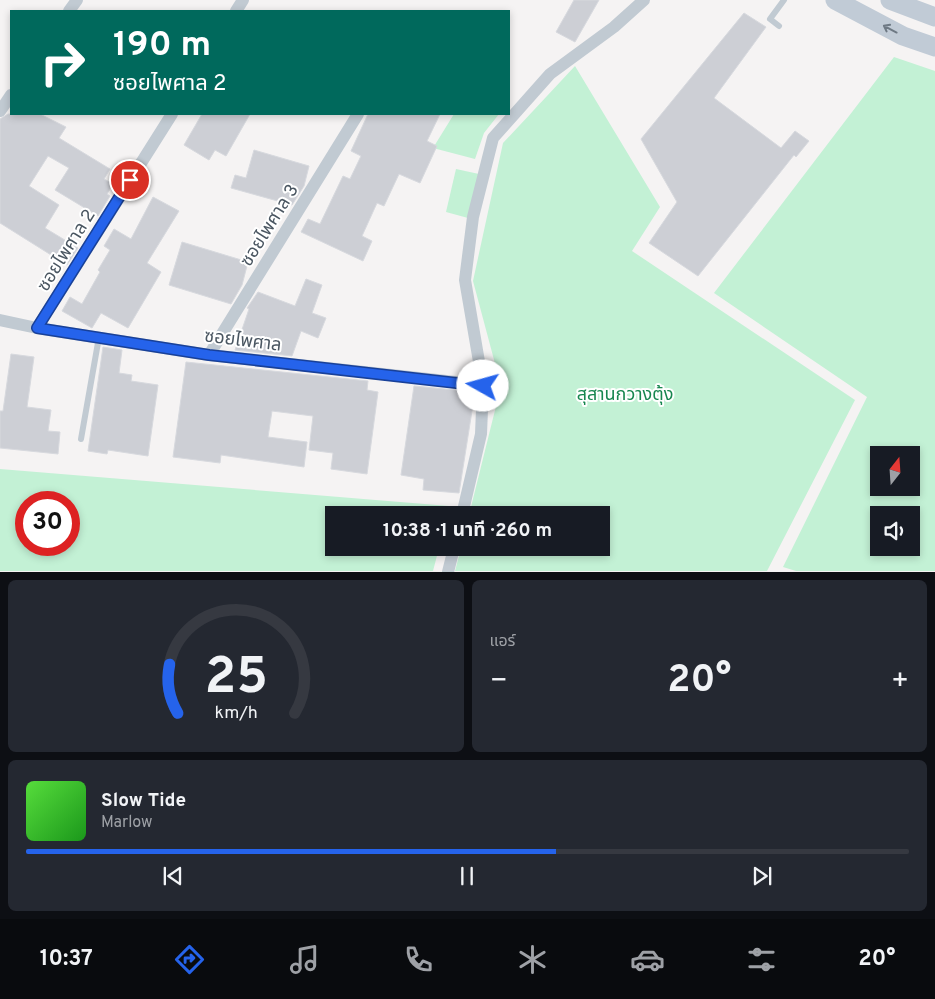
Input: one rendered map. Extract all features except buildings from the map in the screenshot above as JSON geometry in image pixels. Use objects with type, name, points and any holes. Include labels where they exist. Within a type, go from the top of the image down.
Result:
[{"type":"main road","points":[[835,0],[903,36],[935,47]]},
{"type":"main road","points":[[890,0],[935,17]]},
{"type":"street","points":[[464,506],[481,434],[483,386],[465,280],[473,217],[493,138],[550,74],[614,27],[644,0]]},
{"type":"street","points":[[0,112],[10,97]]},
{"type":"street","name":"ซอยไพศาล 2","points":[[37,328],[171,115]]},
{"type":"street","name":"ซอยไพศาล 3","points":[[209,355],[357,115]]},
{"type":"street","name":"ซอยไพศาล","points":[[0,320],[37,328],[209,355],[483,386]]},
{"type":"street","points":[[448,572],[452,556]]},
{"type":"lane","points":[[779,26],[770,19],[784,0]]},
{"type":"lane","points":[[82,439],[99,337]]},
{"type":"green space","points":[[894,57],[935,71],[935,571],[796,571],[783,567],[867,397],[714,293]]},
{"type":"green space","name":"สุสานกวางตุ้ง","points":[[575,66],[660,207],[632,251],[855,400],[767,571],[455,571],[459,556],[610,556],[610,506],[471,506],[501,386],[473,281],[503,143]]},
{"type":"green space","points":[[453,115],[498,115],[484,133],[475,159],[433,148]]},
{"type":"green space","points":[[456,169],[479,174],[468,218],[446,212]]},
{"type":"green space","points":[[0,469],[449,506],[325,506],[325,556],[437,556],[433,571],[0,571]]},
{"type":"route","points":[[130,180],[37,328],[209,355],[483,386]]}]
